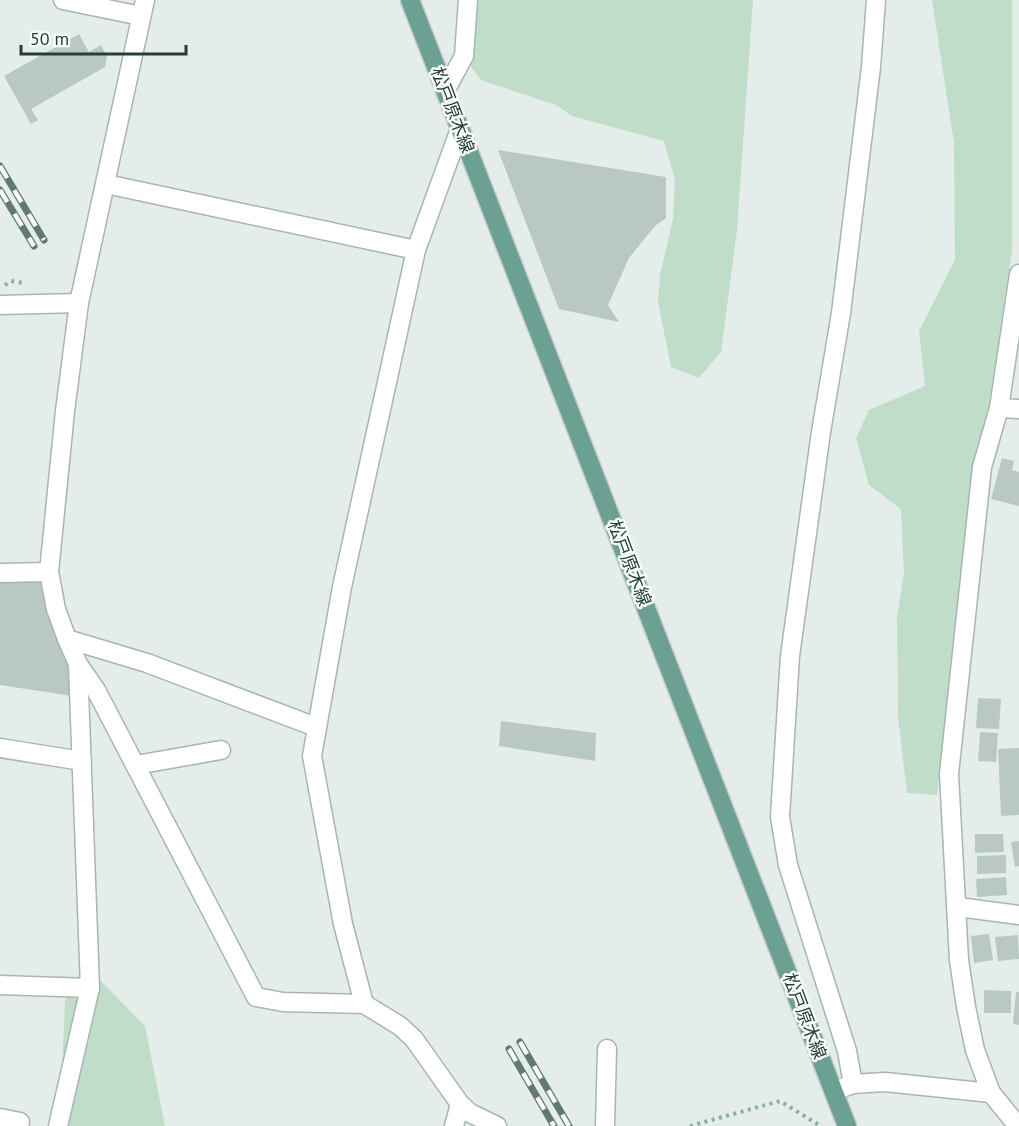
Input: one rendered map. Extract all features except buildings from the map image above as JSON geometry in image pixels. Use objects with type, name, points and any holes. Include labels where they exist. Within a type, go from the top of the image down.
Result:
[{"type":"main road","name":"松戸原木線","points":[[410,0],[847,1126]]},
{"type":"street","points":[[63,0],[143,8],[79,303],[65,411],[49,572],[56,609],[67,639],[78,664],[96,690],[136,765],[256,997],[283,1002],[364,1004],[400,1026],[414,1039],[460,1104],[470,1113],[497,1126]]},
{"type":"street","points":[[445,91],[464,57],[468,0]]},
{"type":"street","points":[[853,1084],[847,1051],[788,865],[780,817],[792,646],[820,432],[841,313],[872,67],[876,0]]},
{"type":"street","points":[[364,1004],[343,924],[312,756],[342,587],[416,250],[460,129]]},
{"type":"street","points":[[106,184],[416,250]]},
{"type":"street","points":[[1018,1126],[991,1093],[975,1050],[966,1007],[959,960],[949,774],[982,467],[999,408],[1019,281]]},
{"type":"street","points":[[0,305],[79,303]]},
{"type":"street","points":[[999,408],[1019,409]]},
{"type":"street","points":[[0,573],[49,572]]},
{"type":"street","points":[[67,639],[147,663],[316,727]]},
{"type":"street","points":[[58,1126],[90,988],[78,664]]},
{"type":"street","points":[[0,748],[82,761]]},
{"type":"street","points":[[136,765],[221,750]]},
{"type":"street","points":[[958,908],[1019,915]]},
{"type":"street","points":[[0,985],[90,988]]},
{"type":"street","points":[[604,1126],[607,1049]]},
{"type":"street","points":[[834,1091],[853,1084],[885,1082],[991,1093]]},
{"type":"street","points":[[454,1126],[460,1104]]},
{"type":"street","points":[[0,1118],[20,1122]]},
{"type":"path","points":[[690,1126],[780,1101],[819,1125]]},
{"type":"green space","points":[[468,0],[753,0],[737,230],[721,352],[699,378],[671,367],[658,302],[660,275],[673,219],[675,180],[664,141],[572,116],[556,105],[481,80],[459,51]]},
{"type":"green space","points":[[932,0],[1012,0],[1012,251],[961,589],[937,795],[907,793],[898,717],[897,617],[904,573],[901,509],[869,485],[856,438],[869,410],[925,386],[919,331],[955,260],[954,143]]},
{"type":"green space","points":[[86,966],[145,1026],[165,1126],[52,1126],[60,1121],[65,1001]]},
{"type":"railway","points":[[0,166],[44,240]]},
{"type":"railway","points":[[0,190],[34,246]]},
{"type":"railway","points":[[520,1042],[569,1126]]},
{"type":"railway","points":[[509,1049],[554,1126]]}]
